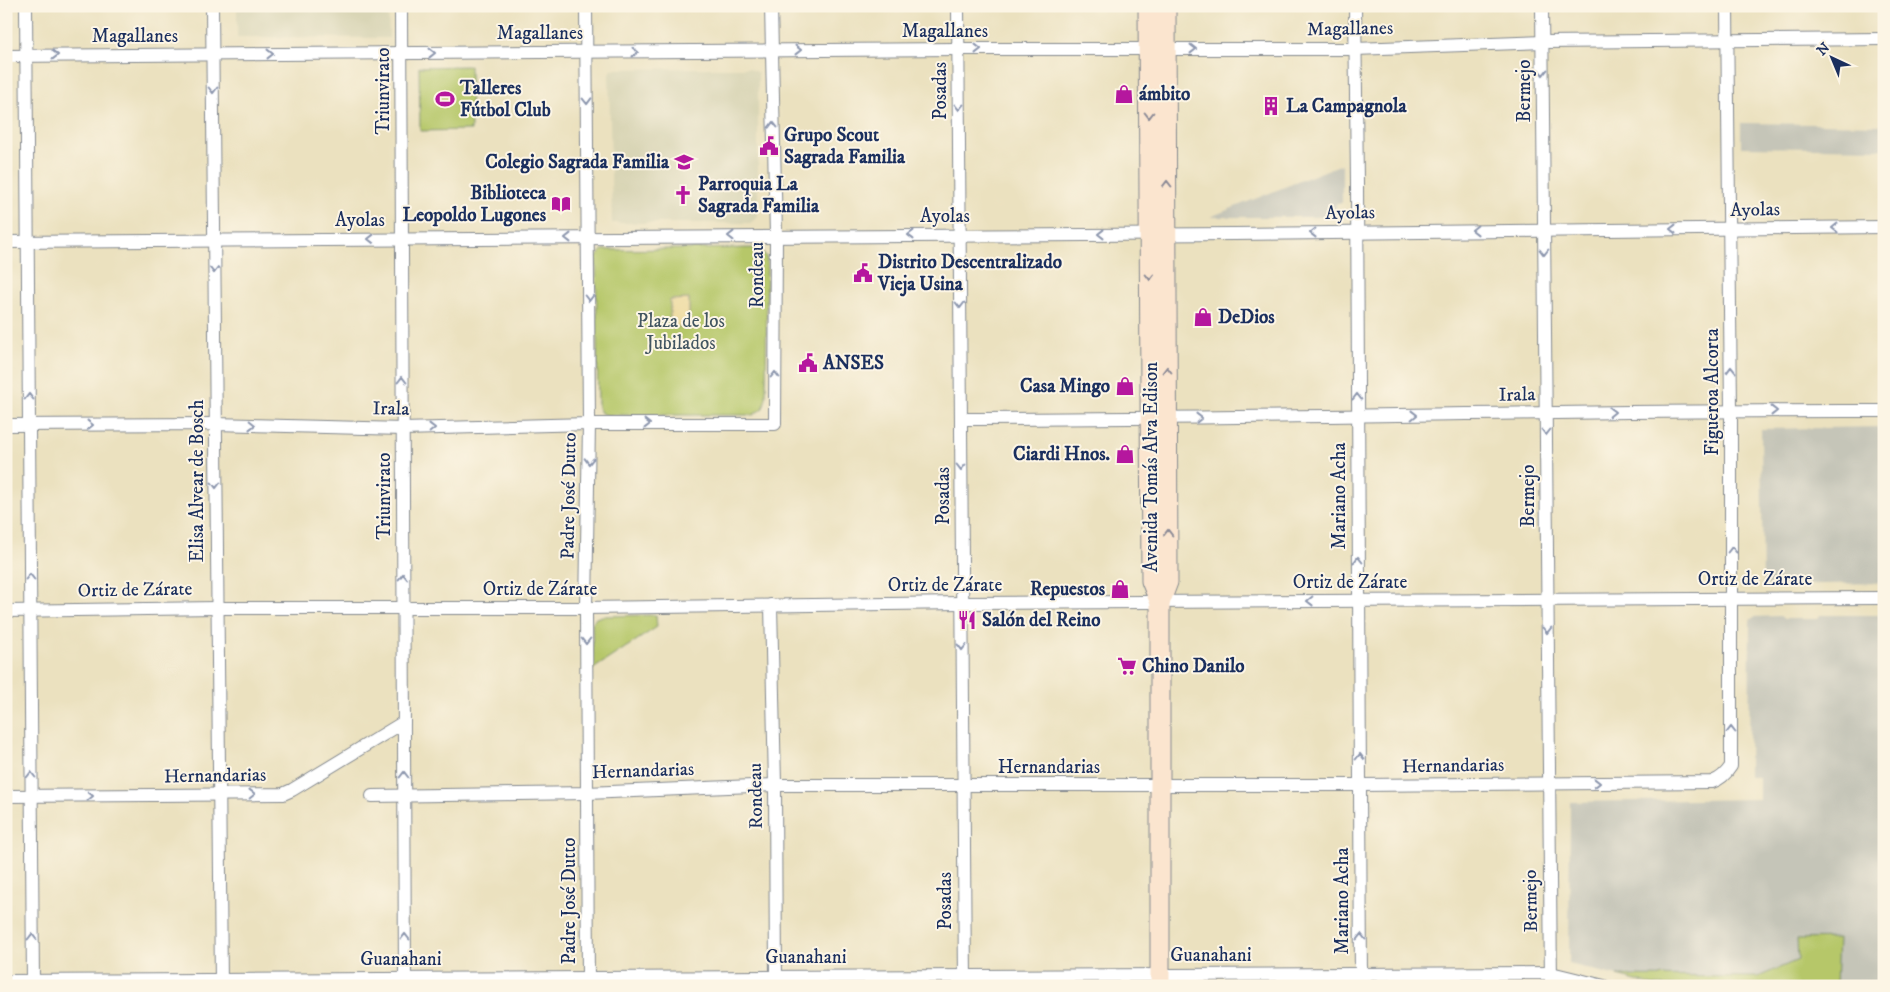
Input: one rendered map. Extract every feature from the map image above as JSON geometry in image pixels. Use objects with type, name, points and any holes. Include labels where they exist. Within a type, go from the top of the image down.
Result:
[{"type":"main road","name":"Avenida Tomás Alva Edison","points":[[1148,6],[1157,49],[1159,419],[1168,582],[1160,603],[1160,980]]},
{"type":"main road","name":"Avenida Tomás Alva Edison","points":[[1157,49],[1166,6]]},
{"type":"main road","name":"Avenida Tomás Alva Edison","points":[[1159,419],[1151,580],[1160,603]]},
{"type":"street","points":[[26,6],[33,983]]},
{"type":"street","name":"Elisa Alvear de Bosch","points":[[212,6],[221,982]]},
{"type":"street","name":"Triunvirato","points":[[401,6],[405,982]]},
{"type":"street","name":"Padre José Dutto","points":[[586,6],[589,237],[589,424],[586,608],[588,982]]},
{"type":"street","name":"Rondeau","points":[[771,6],[776,236],[775,424]]},
{"type":"street","name":"Posadas","points":[[958,6],[965,980]]},
{"type":"street","name":"Mariano Acha","points":[[1355,6],[1361,979]]},
{"type":"street","name":"Bermejo","points":[[1542,6],[1551,986]]},
{"type":"street","name":"Figueroa Alcorta","points":[[1724,776],[1731,766],[1732,598],[1732,410],[1727,6]]},
{"type":"street","name":"Magallanes","points":[[6,56],[958,49],[1355,49],[1543,42],[1884,39]]},
{"type":"street","name":"Ayolas","points":[[6,242],[1884,227]]},
{"type":"street","name":"Irala","points":[[961,419],[1159,419],[1732,410],[1884,411]]},
{"type":"street","name":"Irala","points":[[6,425],[216,424],[403,428],[589,424],[775,424]]},
{"type":"street","name":"Ortiz de Zárate","points":[[6,611],[217,608],[586,608],[962,603],[1884,598]]},
{"type":"street","name":"Rondeau","points":[[771,605],[775,785],[775,981]]},
{"type":"street","name":"Hernandarias","points":[[6,796],[283,794],[404,722]]},
{"type":"street","name":"Hernandarias","points":[[372,796],[587,792],[775,785],[1360,785],[1712,782],[1724,776]]},
{"type":"street","name":"Guanahani","points":[[6,981],[33,983],[1361,979],[1551,973],[1604,986]]},
{"type":"shaded area","points":[[237,6],[388,6],[389,38],[237,37]]},
{"type":"shaded area","name":"Colegio Sagrada Familia","points":[[749,68],[758,73],[758,217],[750,223],[612,223],[609,73],[613,69]]},
{"type":"shaded area","points":[[1741,123],[1884,125],[1884,149],[1741,147]]},
{"type":"shaded area","points":[[1342,164],[1342,203],[1336,203],[1335,217],[1210,217]]},
{"type":"shaded area","points":[[1884,427],[1884,583],[1763,585],[1761,429]]},
{"type":"shaded area","points":[[1820,615],[1884,615],[1884,986],[1836,986],[1837,938],[1798,960],[1758,977],[1617,976],[1569,964],[1570,802],[1759,799],[1759,777],[1749,777],[1750,620],[1754,617],[1780,616],[1784,619],[1818,619]]},
{"type":"green space","name":"Talleres Fútbol Club","points":[[470,66],[471,130],[420,131],[419,67]]},
{"type":"green space","name":"Plaza de los Jubilados","points":[[756,248],[763,252],[767,259],[766,398],[763,408],[753,415],[607,415],[601,413],[598,407],[596,258],[602,250]]},
{"type":"green space","points":[[656,615],[657,627],[593,669],[592,623],[596,618],[602,616]]},
{"type":"green space","points":[[1838,938],[1836,986],[1656,986],[1617,976],[1758,977],[1798,960],[1797,939]]},
{"type":"sand","points":[[689,299],[689,327],[670,327],[670,300]]},
{"type":"place","name":"ámbito","points":[[1124,94]]},
{"type":"place","name":"Talleres Fútbol Club","points":[[445,99]]},
{"type":"place","name":"La Campagnola","points":[[1271,106]]},
{"type":"place","name":"Grupo Scout Sagrada Familia","points":[[769,146]]},
{"type":"place","name":"Colegio Sagrada Familia","points":[[684,162]]},
{"type":"place","name":"Parroquia La Sagrada Familia","points":[[683,195]]},
{"type":"place","name":"Biblioteca Leopoldo Lugones","points":[[561,204]]},
{"type":"place","name":"Distrito Descentralizado Vieja Usina","points":[[863,273]]},
{"type":"place","name":"DeDios","points":[[1203,317]]},
{"type":"place","name":"ANSES","points":[[808,363]]},
{"type":"place","name":"Casa Mingo","points":[[1125,386]]},
{"type":"place","name":"Ciardi Hnos.","points":[[1125,454]]},
{"type":"place","name":"Repuestos","points":[[1120,589]]},
{"type":"place","name":"Salón del Reino","points":[[967,620]]},
{"type":"place","name":"Chino Danilo","points":[[1127,666]]}]
